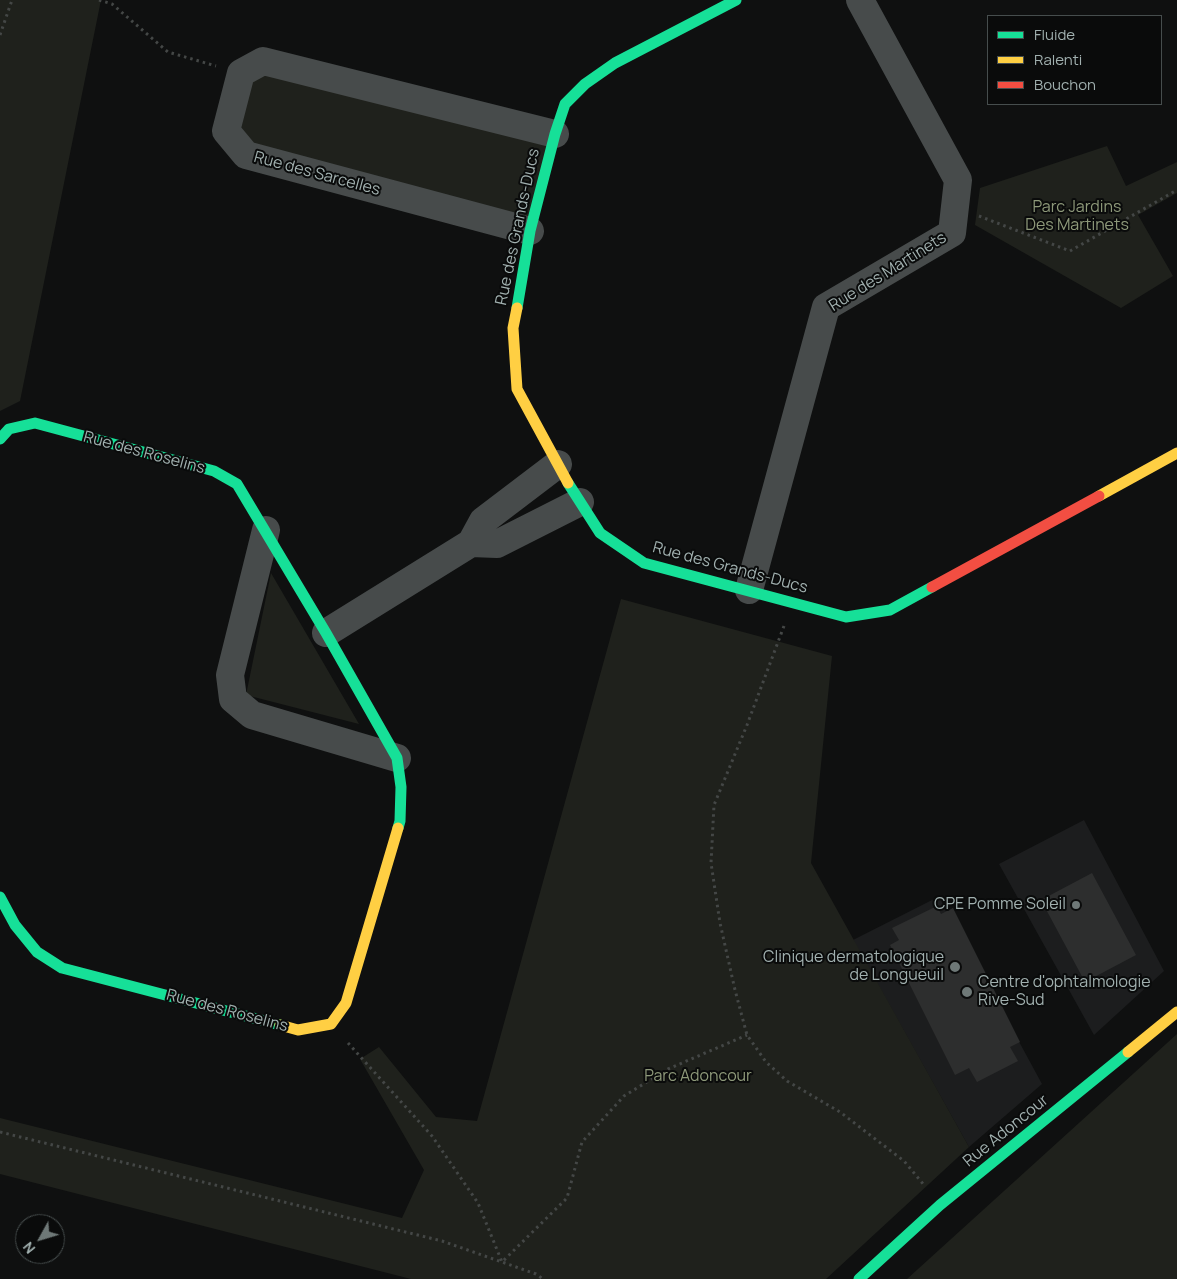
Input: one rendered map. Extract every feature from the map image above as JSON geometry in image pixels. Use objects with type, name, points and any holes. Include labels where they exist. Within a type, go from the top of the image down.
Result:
[{"type":"street","name":"Rue des Grands-Ducs","points":[[736,0],[615,63],[585,84],[566,104],[555,134],[530,231],[512,328],[516,389],[580,502],[600,533],[644,563],[846,617],[890,610],[1177,453]]},
{"type":"street","name":"Rue des Martinets","points":[[749,590],[826,307],[952,233],[958,180],[860,0]]},
{"type":"street","points":[[241,73],[263,62],[555,134]]},
{"type":"street","name":"Rue des Sarcelles","points":[[241,73],[226,131],[246,155],[530,231]]},
{"type":"street","name":"Rue des Roselins","points":[[0,439],[9,429],[35,423],[214,471],[237,484],[266,530],[397,758],[401,788],[400,821],[346,1003],[331,1024],[298,1030],[62,968],[37,952],[14,925],[0,897]]},
{"type":"street","points":[[326,633],[471,543],[483,521],[558,464]]},
{"type":"street","points":[[471,543],[497,544],[580,502]]},
{"type":"street","points":[[266,530],[230,675],[233,699],[252,715],[397,758]]},
{"type":"street","name":"Rue Adoncour","points":[[859,1279],[940,1205],[1177,1012]]},
{"type":"path","points":[[0,35],[12,0]]},
{"type":"path","points":[[99,0],[112,4],[168,52],[241,73]]},
{"type":"path","points":[[955,207],[1070,251],[1177,190]]},
{"type":"path","points":[[793,602],[747,725],[714,805],[711,863],[720,923],[735,990],[747,1035],[766,1062],[787,1081],[840,1112],[904,1161],[940,1205]]},
{"type":"path","points":[[331,1024],[432,1136],[478,1203],[502,1262]]},
{"type":"path","points":[[502,1262],[566,1198],[582,1142],[624,1096],[668,1069],[747,1035]]},
{"type":"path","points":[[0,1132],[442,1241],[536,1274],[542,1279]]},
{"type":"shaded area","name":"CPE Pomme Soleil","points":[[1084,820],[1164,971],[1094,1035],[999,864]]},
{"type":"shaded area","points":[[940,896],[1042,1084],[969,1147],[853,940]]},
{"type":"green space","points":[[0,0],[101,0],[20,401],[0,411]]},
{"type":"green space","points":[[263,61],[555,134],[530,231],[246,155],[226,131]]},
{"type":"green space","name":"Parc Jardins Des Martinets","points":[[1107,146],[1126,186],[1177,162],[1177,193],[1138,215],[1173,276],[1121,308],[975,225],[980,188]]},
{"type":"green space","points":[[271,573],[359,724],[246,695]]},
{"type":"green space","name":"Parc Adoncour","points":[[621,599],[832,656],[811,863],[969,1147],[826,1279],[411,1279],[0,1174],[0,1118],[402,1218],[424,1170],[360,1059],[379,1047],[436,1117],[477,1121]]},
{"type":"green space","points":[[1177,1034],[1177,1279],[907,1279]]},
{"type":"building","points":[[1092,873],[1136,955],[1085,982],[1041,900]]},
{"type":"building","points":[[937,906],[941,914],[953,908],[1020,1042],[1010,1047],[1018,1061],[977,1082],[969,1068],[955,1075],[890,945],[899,940],[892,928]]},
{"type":"traffic: fast","points":[[517,308],[530,231],[555,134],[565,104],[585,84],[615,63],[736,0]]},
{"type":"traffic: fast","points":[[0,439],[9,429],[35,423],[214,471],[237,484],[326,633],[397,758],[401,787],[398,828]]},
{"type":"traffic: fast","points":[[568,483],[600,533],[644,563],[846,617],[890,610],[932,587]]},
{"type":"traffic: fast","points":[[0,897],[15,925],[37,952],[62,968],[280,1025]]},
{"type":"traffic: fast","points":[[859,1279],[940,1205],[1128,1052]]},
{"type":"traffic: slow","points":[[517,308],[513,328],[517,389],[568,483]]},
{"type":"traffic: slow","points":[[1099,496],[1177,453]]},
{"type":"traffic: slow","points":[[280,1025],[298,1030],[331,1024],[346,1003],[398,828]]},
{"type":"traffic: slow","points":[[1128,1052],[1177,1012]]},
{"type":"traffic: jam","points":[[932,587],[1099,496]]},
{"type":"place","name":"CPE Pomme Soleil","points":[[1076,905]]},
{"type":"place","name":"Clinique dermatologique de Longueuil","points":[[955,967]]},
{"type":"place","name":"Centre d'ophtalmologie Rive-Sud","points":[[967,992]]}]
